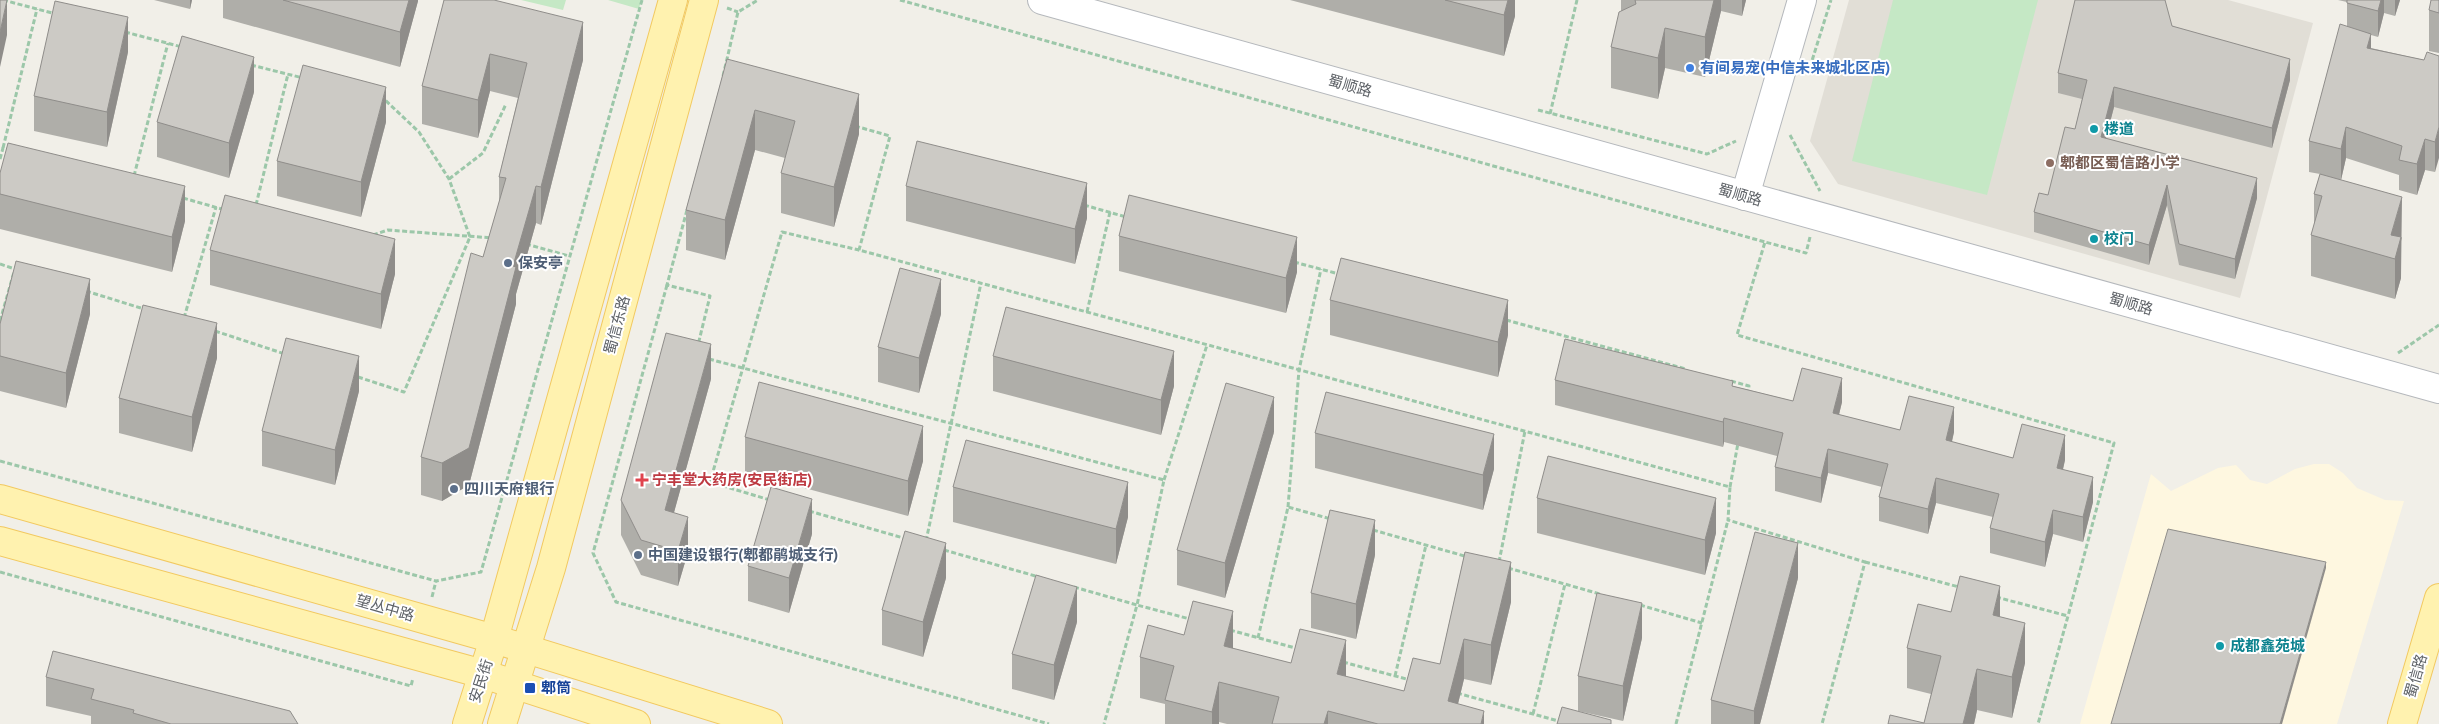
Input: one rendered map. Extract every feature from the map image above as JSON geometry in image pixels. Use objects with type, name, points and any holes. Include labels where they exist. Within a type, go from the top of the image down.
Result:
[{"type":"main road","points":[[494,639],[674,0]]},
{"type":"main road","name":"蜀信东路","points":[[526,649],[551,568],[704,0]]},
{"type":"main road","name":"望丛中路","points":[[0,499],[494,639],[768,724]]},
{"type":"main road","points":[[0,541],[483,674],[636,724]]},
{"type":"main road","name":"蜀信路","points":[[2402,724],[2439,598]]},
{"type":"main road","name":"安民街","points":[[467,724],[494,639]]},
{"type":"main road","points":[[502,724],[526,649]]},
{"type":"street","name":"蜀顺路","points":[[1042,0],[1745,196],[1818,203],[2439,389]]},
{"type":"street","points":[[1745,196],[1802,0]]},
{"type":"path","points":[[3,0],[65,16]]},
{"type":"path","points":[[0,461],[436,581],[481,572],[642,0]]},
{"type":"path","points":[[722,80],[738,12],[758,0]]},
{"type":"path","points":[[900,0],[1806,253],[1818,203],[1790,136],[1792,127]]},
{"type":"path","points":[[1550,114],[1576,0]]},
{"type":"path","points":[[1809,73],[1831,0]]},
{"type":"path","points":[[0,158],[37,9]]},
{"type":"path","points":[[122,31],[187,48]]},
{"type":"path","points":[[132,184],[168,43]]},
{"type":"path","points":[[242,62],[307,79]]},
{"type":"path","points":[[255,208],[288,74]]},
{"type":"path","points":[[349,374],[404,392],[470,237],[449,179],[419,132],[384,100],[374,97]]},
{"type":"path","points":[[449,179],[483,153],[506,104]]},
{"type":"path","points":[[1531,109],[1707,154],[1739,139]]},
{"type":"path","points":[[852,126],[890,136],[860,250]]},
{"type":"path","points":[[3,148],[12,150]]},
{"type":"path","points":[[1818,203],[1830,193]]},
{"type":"path","points":[[178,197],[234,212]]},
{"type":"path","points":[[690,201],[593,553],[616,602],[1049,724]]},
{"type":"path","points":[[1082,204],[1129,217]]},
{"type":"path","points":[[183,321],[216,207]]},
{"type":"path","points":[[1087,312],[1110,212]]},
{"type":"path","points":[[370,235],[388,230],[497,238]]},
{"type":"path","points":[[776,501],[710,482],[782,232],[860,250],[1730,487]]},
{"type":"path","points":[[1765,242],[1737,335],[2114,444],[2038,724]]},
{"type":"path","points":[[524,243],[569,256]]},
{"type":"path","points":[[1292,262],[1340,275]]},
{"type":"path","points":[[0,264],[24,272]]},
{"type":"path","points":[[0,321],[14,269]]},
{"type":"path","points":[[1258,638],[1288,507],[1299,370],[1321,270]]},
{"type":"path","points":[[804,509],[926,544],[981,283]]},
{"type":"path","points":[[667,285],[710,296],[698,347]]},
{"type":"path","points":[[80,289],[145,310]]},
{"type":"path","points":[[1502,319],[1692,370]]},
{"type":"path","points":[[2396,355],[2439,325]]},
{"type":"path","points":[[210,330],[294,357]]},
{"type":"path","points":[[1104,724],[1138,605],[1164,480],[1207,345]]},
{"type":"path","points":[[705,358],[1164,480]]},
{"type":"path","points":[[1730,381],[1749,386],[1747,395]]},
{"type":"path","points":[[1524,431],[1498,566],[1602,595]]},
{"type":"path","points":[[1676,724],[1728,520],[1730,487],[1739,441]]},
{"type":"path","points":[[1288,507],[1334,520]]},
{"type":"path","points":[[1728,520],[1865,562],[1962,588]]},
{"type":"path","points":[[1371,530],[1471,558]]},
{"type":"path","points":[[1395,676],[1426,545]]},
{"type":"path","points":[[935,547],[1046,578]]},
{"type":"path","points":[[1822,724],[1865,562]]},
{"type":"path","points":[[1533,714],[1565,584]]},
{"type":"path","points":[[1073,586],[1193,620]]},
{"type":"path","points":[[1991,596],[2068,616]]},
{"type":"path","points":[[1638,605],[1702,622]]},
{"type":"path","points":[[1221,628],[1304,651]]},
{"type":"path","points":[[1340,661],[1414,681]]},
{"type":"path","points":[[1450,691],[1571,724]]},
{"type":"shaded area","name":"郫都区蜀信路小学","points":[[1849,0],[2228,0],[2313,23],[2240,298],[1838,184],[1810,141]]},
{"type":"shaded area","points":[[2314,464],[2329,464],[2343,473],[2357,488],[2385,500],[2404,501],[2337,724],[2080,724],[2151,474],[2171,491],[2218,468],[2236,465],[2250,480],[2267,484],[2295,469]]},
{"type":"green space","points":[[521,0],[566,0],[563,10]]},
{"type":"green space","points":[[608,0],[641,0],[639,9]]},
{"type":"green space","points":[[1893,0],[2038,0],[1987,195],[1852,161]]},
{"type":"building","points":[[0,0],[7,0],[0,32]]},
{"type":"building","points":[[283,0],[409,0],[400,32]]},
{"type":"building","points":[[444,0],[494,0],[583,22],[541,187],[536,186],[513,266],[516,267],[469,448],[442,463],[421,457],[471,253],[483,257],[506,178],[499,177],[527,63],[490,54],[478,100],[422,86]]},
{"type":"building","points":[[1445,0],[1508,0],[1504,15]]},
{"type":"building","points":[[1635,0],[1714,0],[1705,37],[1665,28],[1658,58],[1611,47],[1619,12],[1636,4]]},
{"type":"building","points":[[2075,0],[2165,0],[2172,26],[2290,59],[2272,128],[2114,87],[2101,137],[2257,178],[2235,259],[2179,244],[2167,185],[2149,245],[2034,212],[2039,193],[2048,195],[2065,127],[2075,129],[2087,80],[2058,73]]},
{"type":"building","points":[[2347,0],[2381,0],[2378,11],[2347,3]]},
{"type":"building","points":[[2431,0],[2439,0],[2439,13],[2429,10]]},
{"type":"building","points":[[55,1],[128,17],[107,112],[34,96]]},
{"type":"building","points":[[2340,24],[2371,34],[2367,48],[2424,60],[2427,52],[2439,56],[2439,127],[2435,142],[2425,139],[2417,164],[2399,160],[2402,146],[2346,127],[2341,149],[2309,141]]},
{"type":"building","points":[[182,36],[254,57],[229,143],[157,122]]},
{"type":"building","points":[[727,59],[859,94],[834,187],[781,173],[795,121],[755,110],[725,220],[686,210]]},
{"type":"building","points":[[303,65],[386,87],[361,182],[277,161]]},
{"type":"building","points":[[917,141],[1087,183],[1075,229],[906,186]]},
{"type":"building","points":[[8,143],[185,186],[172,237],[0,194],[0,173]]},
{"type":"building","points":[[2320,174],[2402,197],[2391,235],[2401,237],[2395,259],[2311,235],[2322,196],[2314,194]]},
{"type":"building","points":[[225,195],[395,239],[381,294],[210,250]]},
{"type":"building","points":[[1129,195],[1297,237],[1286,278],[1119,236]]},
{"type":"building","points":[[1341,258],[1508,300],[1498,342],[1330,300]]},
{"type":"building","points":[[16,261],[90,279],[66,373],[0,356],[0,324]]},
{"type":"building","points":[[900,268],[941,279],[919,358],[878,347]]},
{"type":"building","points":[[143,305],[217,323],[192,417],[119,398]]},
{"type":"building","points":[[1006,307],[1174,351],[1161,400],[993,356]]},
{"type":"building","points":[[666,333],[711,344],[665,510],[688,517],[678,551],[641,540],[621,500]]},
{"type":"building","points":[[286,338],[359,356],[335,450],[262,431]]},
{"type":"building","points":[[1565,339],[1733,381],[1732,386],[1793,401],[1802,368],[1842,378],[1833,413],[1900,430],[1909,396],[1954,407],[1946,440],[2013,458],[2022,424],[2065,435],[2057,468],[2093,477],[2083,517],[2053,510],[2045,542],[1990,528],[1999,494],[1936,478],[1928,509],[1879,497],[1888,464],[1828,449],[1821,478],[1775,467],[1783,433],[1724,418],[1723,422],[1555,380]]},
{"type":"building","points":[[759,382],[923,426],[908,481],[745,437]]},
{"type":"building","points":[[1226,383],[1274,397],[1225,563],[1177,550]]},
{"type":"building","points":[[1326,392],[1494,434],[1483,475],[1315,433]]},
{"type":"building","points":[[966,440],[1128,482],[1116,529],[953,487]]},
{"type":"building","points":[[1548,456],[1716,498],[1705,540],[1537,498]]},
{"type":"building","points":[[771,487],[812,499],[789,578],[748,566]]},
{"type":"building","points":[[1330,510],[1375,520],[1356,604],[1311,593]]},
{"type":"building","name":"成都鑫苑城","points":[[2168,529],[2326,562],[2280,724],[2111,724]]},
{"type":"building","points":[[905,531],[946,543],[923,622],[882,610]]},
{"type":"building","points":[[1755,532],[1798,543],[1754,711],[1711,700]]},
{"type":"building","points":[[1465,552],[1511,562],[1491,645],[1464,639],[1448,701],[1484,711],[1481,724],[1378,724],[1328,711],[1324,724],[1272,724],[1279,697],[1219,682],[1212,712],[1165,700],[1174,666],[1140,657],[1148,625],[1184,635],[1193,601],[1233,611],[1224,646],[1291,663],[1300,629],[1346,640],[1337,674],[1404,691],[1413,658],[1440,664]]},
{"type":"building","points":[[1036,575],[1077,587],[1054,665],[1012,654]]},
{"type":"building","points":[[1960,576],[2000,586],[1993,615],[2025,623],[2012,677],[1977,669],[1963,724],[1888,724],[1890,715],[1924,723],[1941,656],[1907,648],[1918,604],[1951,612]]},
{"type":"building","points":[[1597,593],[1642,603],[1623,686],[1578,676]]},
{"type":"building","points":[[53,651],[290,711],[298,724],[171,724],[133,713],[134,710],[91,699],[94,689],[46,677]]},
{"type":"building","points":[[1562,707],[1611,720],[1611,724],[1557,724]]},
{"type":"place","name":"有间易宠(中信未来城北区店)","points":[[1690,68]]},
{"type":"place","name":"楼道","points":[[2094,129]]},
{"type":"place","name":"郫都区蜀信路小学","points":[[2050,163]]},
{"type":"place","name":"校门","points":[[2094,239]]},
{"type":"place","name":"保安亭","points":[[508,263]]},
{"type":"place","name":"宁丰堂大药房(安民街店)","points":[[642,480]]},
{"type":"place","name":"四川天府银行","points":[[454,489]]},
{"type":"place","name":"中国建设银行(郫都鹃城支行)","points":[[638,555]]},
{"type":"place","name":"成都鑫苑城","points":[[2220,646]]},
{"type":"place","name":"郫筒","points":[[530,688]]}]
